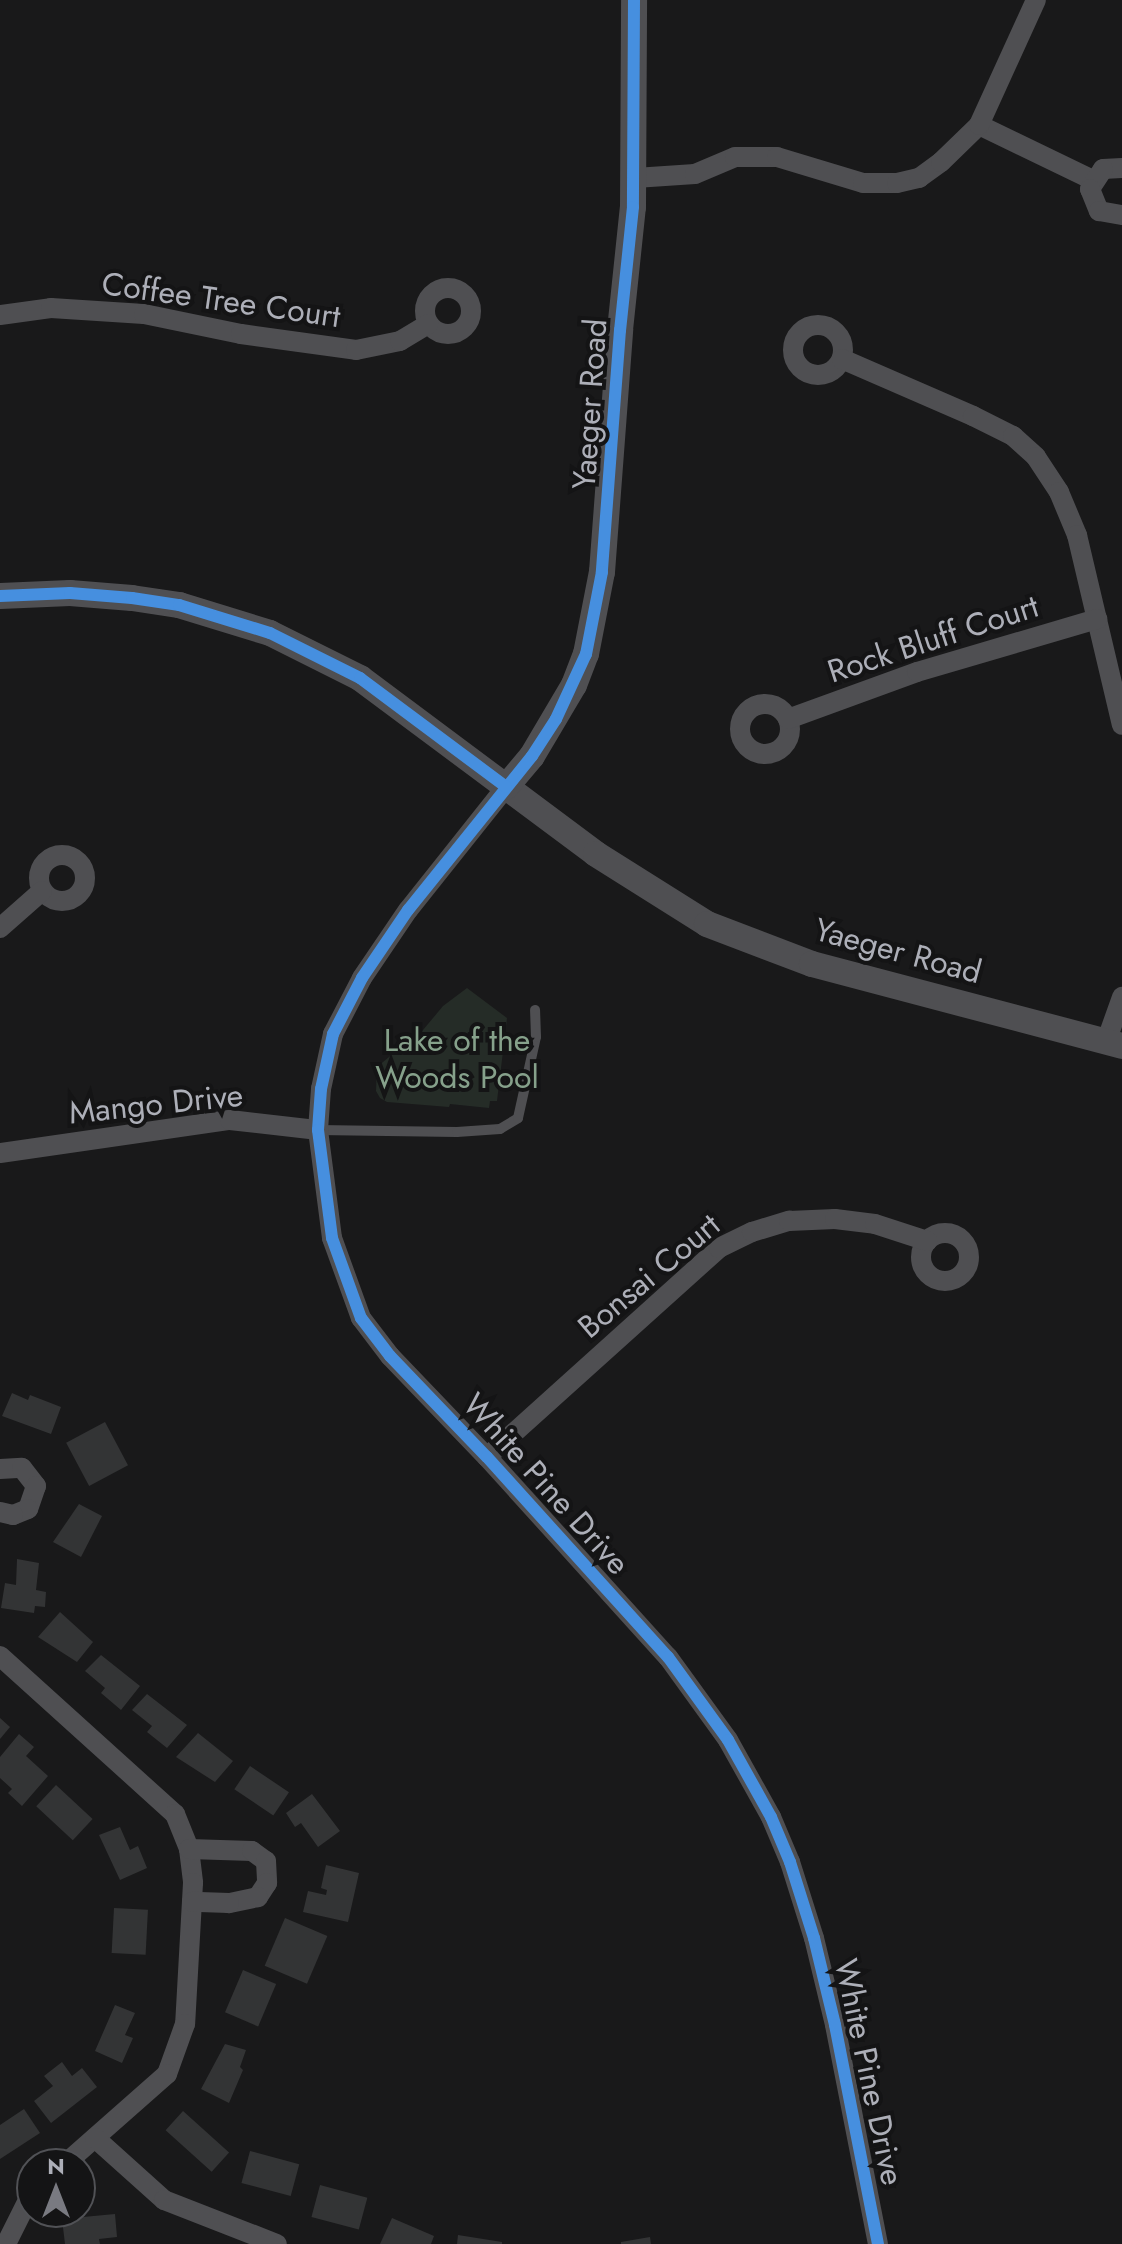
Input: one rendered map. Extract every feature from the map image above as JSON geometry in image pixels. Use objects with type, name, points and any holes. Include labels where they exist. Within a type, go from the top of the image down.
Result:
[{"type":"street","name":"Yaeger Road","points":[[634,0],[635,178],[606,531],[595,614],[586,654],[556,719],[506,787],[641,885],[740,939],[852,976],[1114,1044]]},
{"type":"street","points":[[635,178],[695,174],[735,157],[777,157],[863,183],[897,183],[919,178],[979,125],[1036,0]]},
{"type":"street","points":[[979,125],[1093,180]]},
{"type":"street","points":[[1122,168],[1103,169],[1090,189],[1094,205],[1106,215],[1122,215]]},
{"type":"street","name":"Coffee Tree Court","points":[[0,315],[51,308],[144,314],[241,334],[356,350],[400,341],[428,324]]},
{"type":"street","points":[[842,359],[1013,436],[1036,457],[1059,492],[1077,535],[1122,725]]},
{"type":"street","points":[[0,596],[70,593],[132,598],[179,605],[270,633],[360,678],[506,787]]},
{"type":"street","name":"Rock Bluff Court","points":[[788,719],[917,672],[1097,619]]},
{"type":"street","name":"White Pine Drive","points":[[506,787],[408,910],[362,978],[333,1034],[321,1089],[318,1130],[332,1238],[361,1318],[390,1356],[487,1457],[668,1657],[728,1740],[771,1817],[790,1862],[814,1938],[835,2025],[878,2244]]},
{"type":"street","points":[[0,928],[42,891]]},
{"type":"street","points":[[1114,1044],[1122,997]]},
{"type":"street","name":"Mango Drive","points":[[1,1150],[230,1120],[318,1130]]},
{"type":"street","name":"Bonsai Court","points":[[487,1457],[719,1248],[752,1232],[789,1221],[835,1219],[875,1224],[927,1241]]},
{"type":"street","points":[[0,1469],[14,1466],[28,1472],[34,1479],[36,1494],[21,1513],[0,1512]]},
{"type":"street","points":[[0,1656],[175,1814],[189,1849],[192,1902],[185,2024],[167,2074],[83,2148]]},
{"type":"street","points":[[189,1849],[252,1851],[266,1861],[267,1883],[258,1897],[229,1903],[192,1902]]},
{"type":"street","points":[[95,2138],[164,2200],[277,2244]]},
{"type":"street","points":[[6,2244],[16,2224]]},
{"type":"lane","points":[[318,1130],[457,1132],[500,1129],[518,1118],[536,1037],[535,1010]]},
{"type":"green space","name":"Lake of the Woods Pool","points":[[467,988],[507,1018],[497,1101],[490,1101],[489,1108],[450,1104],[449,1107],[387,1102],[380,1098],[376,1091],[377,1067],[407,1042],[413,1042],[443,1006]]},
{"type":"building","points":[[12,1393],[28,1400],[30,1395],[61,1407],[51,1434],[2,1416]]},
{"type":"building","points":[[105,1422],[128,1465],[89,1486],[66,1443]]},
{"type":"building","points":[[79,1504],[102,1516],[81,1557],[53,1542]]},
{"type":"building","points":[[17,1559],[39,1563],[36,1590],[46,1592],[45,1607],[35,1606],[34,1613],[1,1608],[5,1583],[16,1585]]},
{"type":"building","points":[[60,1612],[93,1642],[77,1662],[38,1637]]},
{"type":"building","points":[[101,1655],[140,1686],[121,1710],[101,1693],[105,1688],[85,1671]]},
{"type":"building","points":[[147,1694],[187,1725],[167,1748],[147,1732],[152,1726],[132,1710]]},
{"type":"building","points":[[0,1718],[10,1727],[0,1739]]},
{"type":"building","points":[[198,1733],[233,1761],[215,1782],[176,1757]]},
{"type":"building","points":[[19,1734],[34,1747],[26,1756],[48,1776],[22,1806],[8,1793],[12,1789],[0,1778],[0,1757]]},
{"type":"building","points":[[250,1766],[289,1792],[273,1815],[234,1789]]},
{"type":"building","points":[[56,1785],[93,1819],[73,1840],[36,1806]]},
{"type":"building","points":[[312,1794],[340,1831],[318,1847],[301,1823],[295,1827],[286,1813]]},
{"type":"building","points":[[120,1827],[130,1850],[138,1846],[147,1868],[120,1880],[99,1835]]},
{"type":"building","points":[[326,1865],[359,1873],[348,1922],[303,1912],[308,1891],[326,1895],[327,1890],[321,1888]]},
{"type":"building","points":[[114,1908],[148,1910],[146,1955],[112,1953]]},
{"type":"building","points":[[285,1918],[327,1936],[307,1984],[265,1966]]},
{"type":"building","points":[[243,1970],[276,1984],[258,2026],[225,2012]]},
{"type":"building","points":[[115,2005],[135,2013],[125,2035],[133,2038],[122,2063],[95,2051]]},
{"type":"building","points":[[225,2044],[246,2050],[240,2067],[243,2070],[229,2103],[201,2089]]},
{"type":"building","points":[[62,2062],[72,2076],[82,2068],[97,2087],[51,2123],[34,2101],[53,2086],[44,2076]]},
{"type":"building","points":[[24,2109],[40,2133],[0,2159],[0,2125]]},
{"type":"building","points":[[183,2111],[229,2152],[212,2172],[166,2130]]},
{"type":"building","points":[[250,2151],[299,2164],[291,2196],[241,2183]]},
{"type":"building","points":[[320,2185],[367,2198],[359,2230],[311,2217]]},
{"type":"building","points":[[115,2214],[117,2237],[99,2239],[100,2244],[65,2244],[63,2228],[96,2228],[96,2216]]},
{"type":"building","points":[[392,2218],[434,2236],[431,2244],[380,2244]]},
{"type":"building","points":[[458,2235],[502,2242],[502,2244],[457,2244]]},
{"type":"building","points":[[650,2237],[651,2244],[621,2244],[621,2242]]},
{"type":"cycle path","points":[[634,0],[633,207],[620,330],[602,572],[586,654],[556,719],[532,756],[408,910],[362,978],[333,1034],[321,1089],[318,1130],[332,1238],[361,1318],[390,1356],[487,1457],[668,1657],[728,1740],[771,1817],[790,1862],[814,1938],[835,2025],[878,2244]]},
{"type":"cycle path","points":[[0,596],[70,593],[132,598],[179,605],[270,633],[360,678],[506,787]]}]
